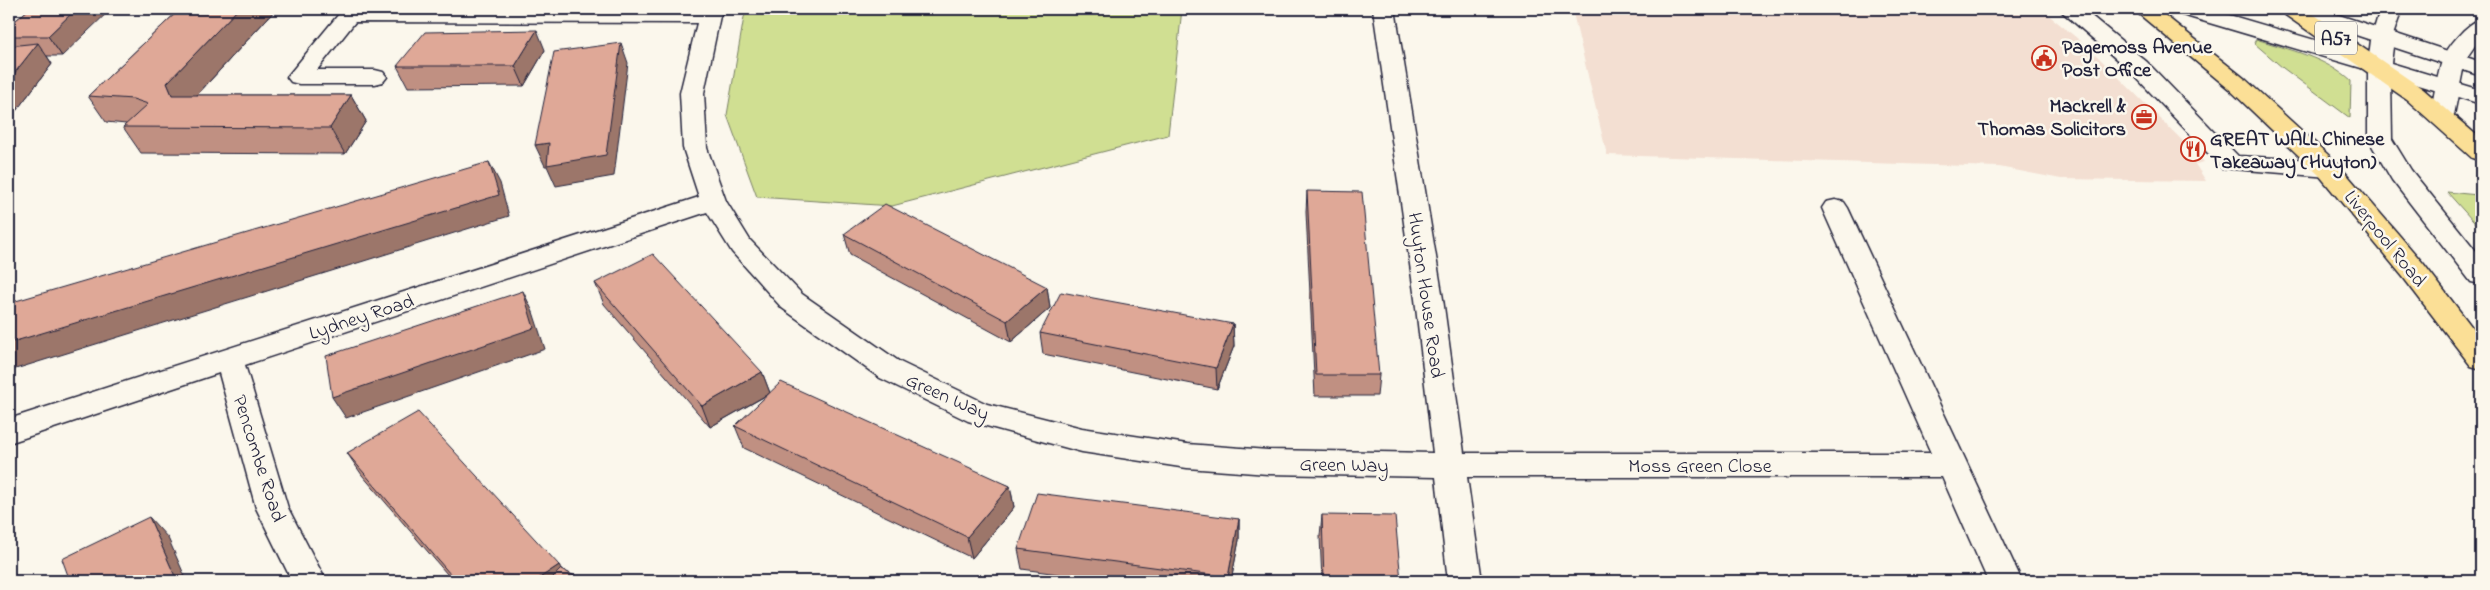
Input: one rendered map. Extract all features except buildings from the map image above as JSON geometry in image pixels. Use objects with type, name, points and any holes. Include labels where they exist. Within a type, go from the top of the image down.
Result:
[{"type":"highway","name":"Liverpool Road","points":[[2144,9],[2237,84],[2328,169],[2413,270],[2481,359]]},
{"type":"highway","name":"A57","points":[[2292,9],[2379,68],[2442,115],[2481,153]]},
{"type":"street","name":"Huyton House Road","points":[[1384,9],[1430,299],[1449,465],[1465,581]]},
{"type":"street","points":[[2070,9],[2139,67],[2231,163],[2328,169]]},
{"type":"street","points":[[2187,9],[2481,97]]},
{"type":"street","points":[[2300,9],[2481,69]]},
{"type":"street","points":[[2391,9],[2383,36],[2379,68],[2380,139],[2400,174],[2481,275]]},
{"type":"street","points":[[375,77],[299,77],[351,12],[711,13]]},
{"type":"street","name":"Green Way","points":[[711,13],[692,93],[695,148],[713,201],[741,246],[792,301],[890,370],[978,413],[1082,440],[1187,456],[1268,462],[1449,465]]},
{"type":"street","points":[[2442,115],[2454,60],[2472,34],[2481,26]]},
{"type":"street","name":"Lydney Road","points":[[9,431],[713,201]]},
{"type":"street","points":[[1835,208],[2004,581]]},
{"type":"street","name":"Pencombe Road","points":[[229,359],[272,508],[309,581]]},
{"type":"street","name":"Moss Green Close","points":[[1449,465],[1952,465]]},
{"type":"shaded area","points":[[1572,9],[2041,9],[2088,47],[2204,162],[2195,164],[2206,181],[2061,179],[1999,167],[1607,155]]},
{"type":"green space","points":[[750,9],[1182,9],[1168,135],[892,206],[757,197],[727,115],[744,17]]},
{"type":"green space","points":[[2256,39],[2318,60],[2351,81],[2350,118],[2283,68],[2254,43]]},
{"type":"green space","points":[[2447,192],[2478,195],[2481,199],[2481,230]]},
{"type":"place","name":"Pagemoss Avenue Post Office","points":[[2044,58]]},
{"type":"place","name":"Mackrell & Thomas Solicitors","points":[[2144,117]]},
{"type":"place","name":"GREAT WALL Chinese Takeaway (Huyton)","points":[[2193,149]]}]
